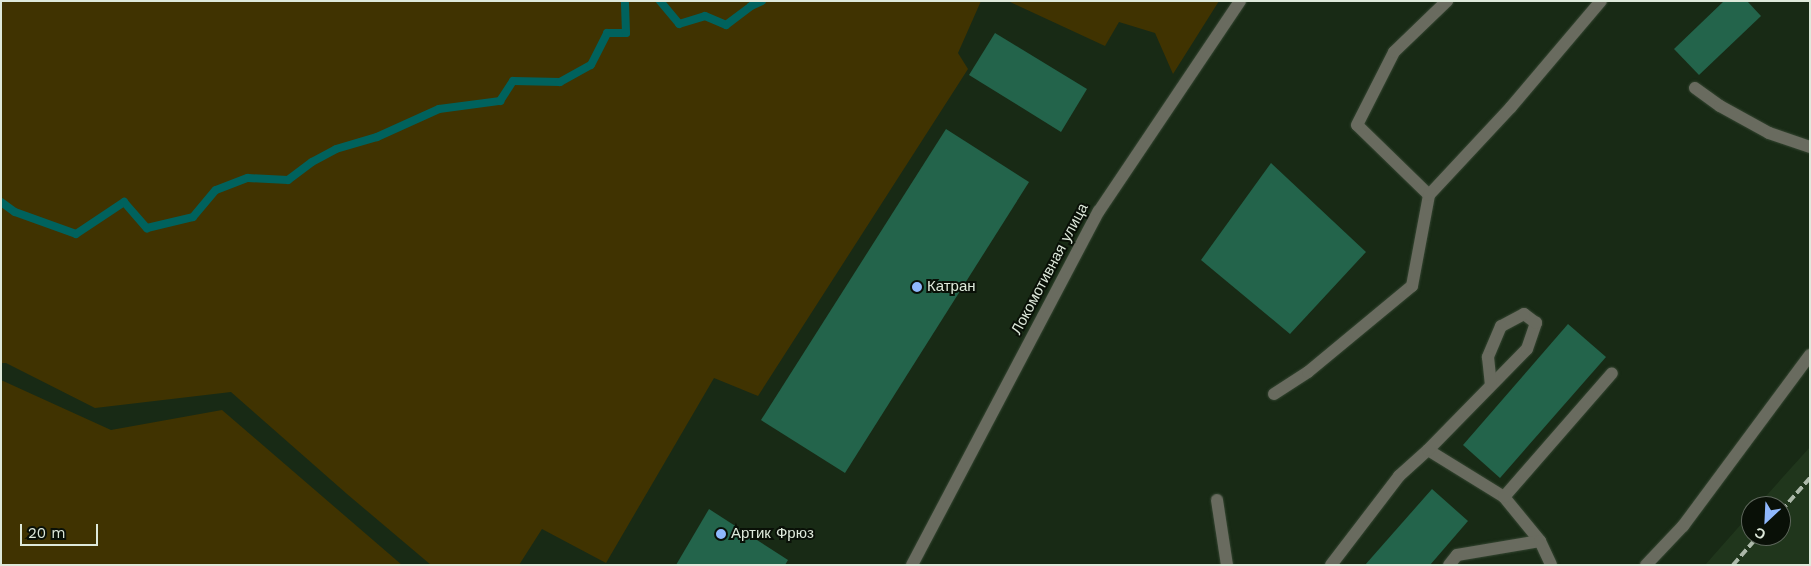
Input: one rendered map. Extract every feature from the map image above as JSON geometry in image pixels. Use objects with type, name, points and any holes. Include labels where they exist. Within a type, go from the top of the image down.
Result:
[{"type":"street","name":"Локомотивная улица","points":[[912,565],[1099,211],[1240,1]]},
{"type":"street","points":[[1429,195],[1357,125],[1394,52],[1447,1]]},
{"type":"street","points":[[1274,394],[1308,372],[1412,286],[1429,195],[1511,107],[1601,1]]},
{"type":"street","points":[[1695,88],[1720,106],[1769,133],[1810,147]]},
{"type":"street","points":[[1331,565],[1399,476],[1428,450],[1528,349],[1536,323],[1524,314],[1501,326],[1488,357],[1491,385]]},
{"type":"street","points":[[1646,565],[1683,526],[1810,355]]},
{"type":"street","points":[[1504,497],[1612,373]]},
{"type":"street","points":[[1428,450],[1504,497],[1540,541],[1551,565]]},
{"type":"street","points":[[1217,500],[1227,565]]},
{"type":"street","points":[[1449,565],[1457,555],[1540,541]]},
{"type":"shaded area","points":[[1,1],[981,1],[958,53],[968,69],[758,396],[714,378],[606,563],[542,529],[519,565],[431,565],[231,392],[95,408],[6,363],[1,363]]},
{"type":"shaded area","points":[[1008,1],[1219,1],[1173,74],[1155,33],[1119,22],[1105,46]]},
{"type":"shaded area","points":[[1,380],[111,430],[222,410],[402,565],[1,565]]},
{"type":"shaded area","points":[[1810,447],[1810,565],[1705,565],[1741,524],[1741,546],[1791,546],[1791,496],[1766,496]]},
{"type":"building","points":[[1724,1],[1747,1],[1761,16],[1699,75],[1674,49]]},
{"type":"building","points":[[995,33],[1087,89],[1061,132],[969,75]]},
{"type":"building","points":[[946,129],[1029,182],[845,473],[761,420]]},
{"type":"building","points":[[1271,163],[1366,252],[1290,334],[1201,260]]},
{"type":"building","points":[[1568,324],[1606,357],[1500,478],[1463,445]]},
{"type":"building","points":[[1432,489],[1468,521],[1430,565],[1365,565]]},
{"type":"building","name":"Артик Фрюз","points":[[709,509],[788,560],[785,565],[676,565]]},
{"type":"waterway","points":[[1,202],[15,212],[76,234],[124,202],[147,228],[193,217],[216,190],[248,178],[288,180],[312,162],[336,149],[377,137],[439,109],[500,101],[513,81],[560,82],[591,65],[607,33],[626,33],[625,1]]},
{"type":"waterway","points":[[660,1],[679,24],[705,16],[726,25],[751,6],[762,1]]},
{"type":"railway","points":[[1791,500],[1810,478]]},
{"type":"railway","points":[[1733,565],[1749,546]]},
{"type":"place","name":"Катран","points":[[917,287]]},
{"type":"place","name":"Артик Фрюз","points":[[721,534]]}]
